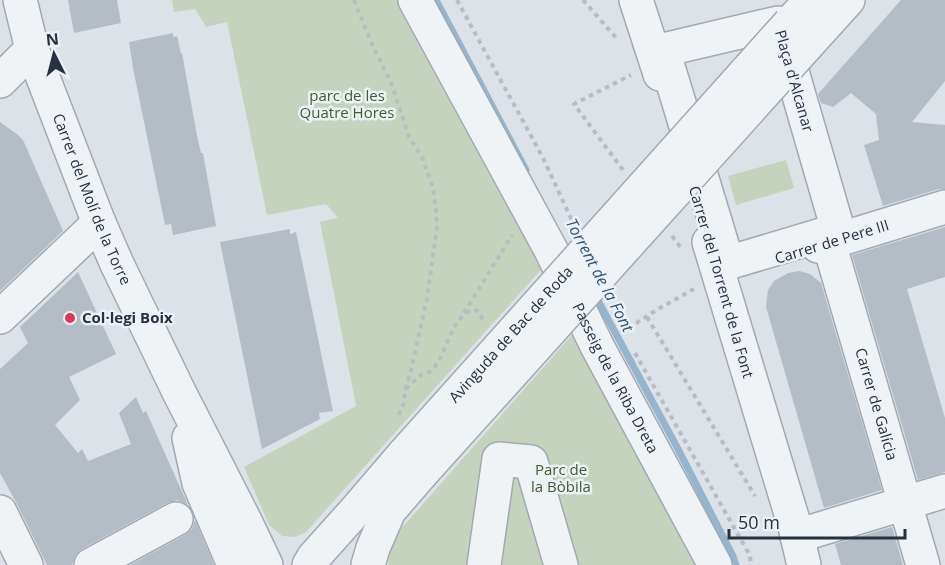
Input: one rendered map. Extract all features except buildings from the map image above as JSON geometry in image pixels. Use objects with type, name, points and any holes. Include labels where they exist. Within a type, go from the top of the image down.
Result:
[{"type":"street","name":"Carrer del Molí de la Torre","points":[[20,0],[32,49],[99,223],[179,392],[253,559],[285,557],[311,561]]},
{"type":"street","name":"Passeig de la Riba Dreta","points":[[415,0],[551,250],[597,346],[715,565]]},
{"type":"street","name":"Carrer del Torrent de la Font","points":[[636,0],[657,62],[708,281],[801,550]]},
{"type":"street","name":"Avinguda de Bac de Roda","points":[[311,561],[357,509],[412,464],[803,22],[848,0]]},
{"type":"street","name":"Plaça d'Alcanar","points":[[778,23],[833,236],[731,262],[727,261],[663,50],[778,23]]},
{"type":"street","points":[[0,81],[32,49]]},
{"type":"street","name":"Carrer de Pere III","points":[[708,281],[833,236],[945,207]]},
{"type":"street","points":[[0,317],[99,223]]},
{"type":"street","name":"Carrer de Galícia","points":[[833,236],[923,565]]},
{"type":"street","points":[[484,565],[499,459],[531,462],[561,565]]},
{"type":"street","name":"Avinguda de Bac de Roda","points":[[368,565],[389,511],[412,464]]},
{"type":"street","points":[[801,550],[905,503],[945,491]]},
{"type":"street","points":[[937,565],[922,516],[945,509]]},
{"type":"street","points":[[0,512],[26,565]]},
{"type":"street","points":[[91,565],[176,519]]},
{"type":"path","points":[[354,0],[371,42],[393,85],[409,137],[422,157],[433,188],[436,210],[437,227],[427,299],[411,374],[405,389],[404,404],[396,420]]},
{"type":"path","points":[[574,105],[634,74]]},
{"type":"path","points":[[405,389],[422,374],[431,371],[528,208]]},
{"type":"path","points":[[623,332],[708,281]]},
{"type":"path","points":[[464,314],[474,309],[478,311],[488,328]]},
{"type":"path","points":[[647,317],[760,505]]},
{"type":"green space","name":"parc de les Quatre Hores","points":[[172,0],[404,0],[546,264],[306,532],[295,537],[282,536],[269,525],[244,467],[356,406],[320,222],[338,218],[326,204],[267,215],[227,22],[206,27],[195,9],[174,12]]},
{"type":"green space","points":[[786,160],[794,188],[736,205],[728,176]]},
{"type":"green space","name":"Parc de la Bòbila","points":[[578,328],[706,565],[388,565],[392,539]]},
{"type":"waterway","name":"Torrent de la Font","points":[[436,0],[526,170]]},
{"type":"waterway","name":"Torrent de la Font","points":[[595,295],[678,449],[736,565]]},
{"type":"place","name":"Col·legi Boix","points":[[70,318]]}]
